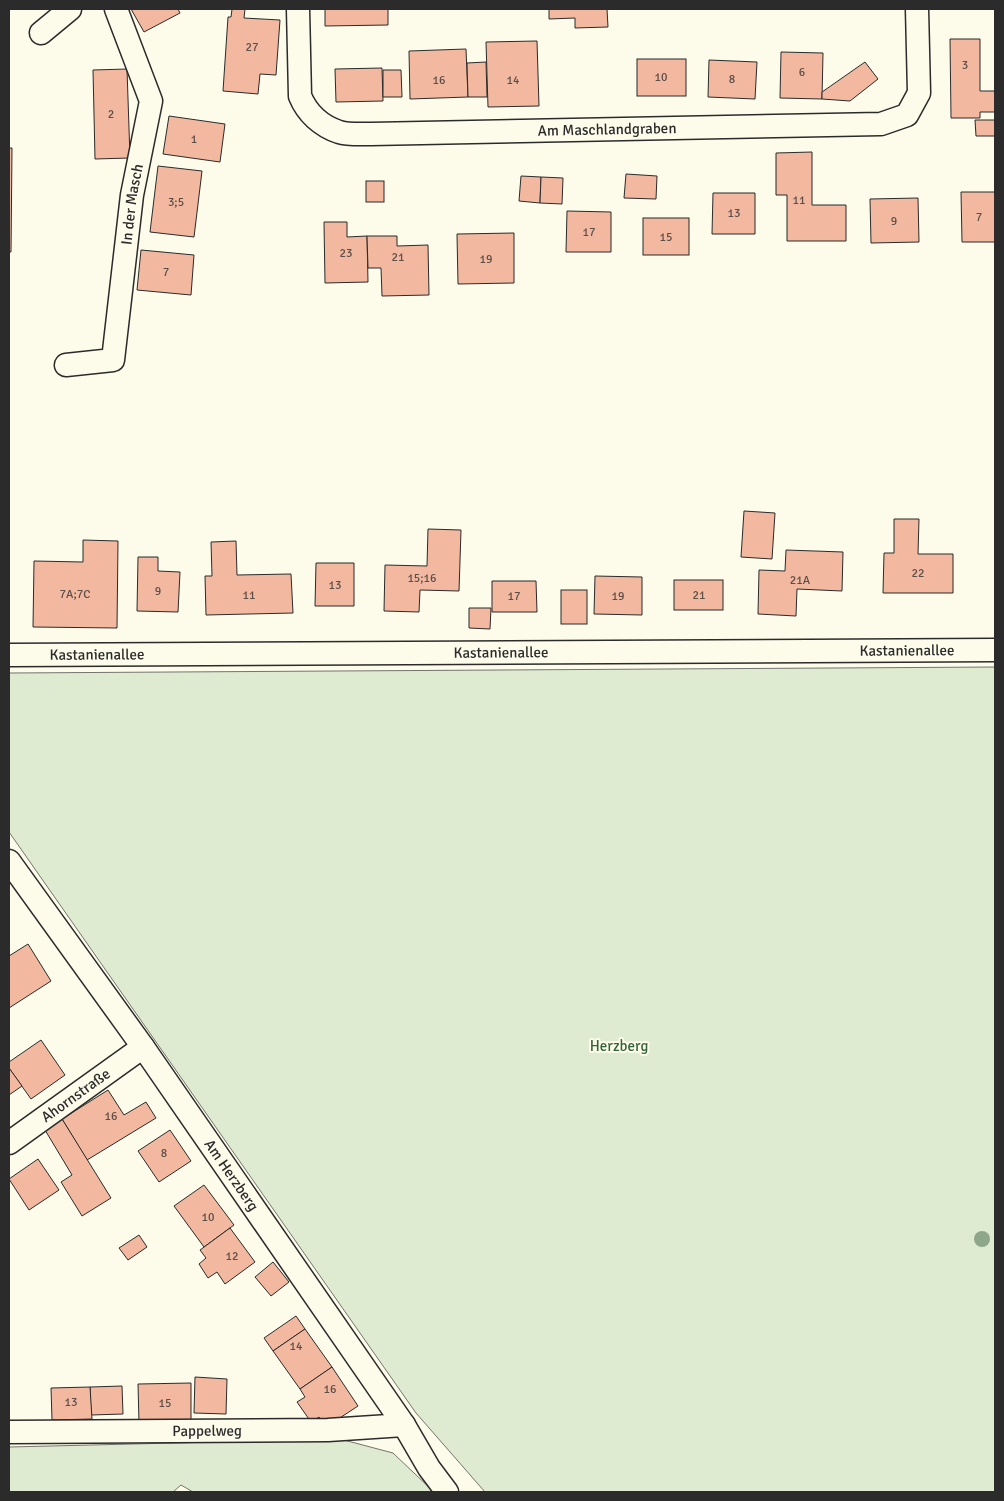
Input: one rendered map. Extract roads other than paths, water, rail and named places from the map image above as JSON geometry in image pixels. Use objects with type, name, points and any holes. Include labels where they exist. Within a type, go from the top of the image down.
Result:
[{"type":"street","points":[[40,33],[70,9]]},
{"type":"street","name":"In der Masch","points":[[66,365],[113,360],[132,195],[151,100],[116,9]]},
{"type":"street","name":"Am Maschlandgraben","points":[[298,9],[300,96],[305,108],[323,124],[340,133],[371,134],[881,124],[907,115],[919,93],[917,9]]},
{"type":"street","name":"Kastanienallee","points":[[9,655],[995,650]]},
{"type":"street","name":"Am Herzberg","points":[[9,861],[143,1047],[404,1425],[428,1468],[447,1492]]},
{"type":"street","name":"Ahornstraße","points":[[9,1143],[143,1047]]},
{"type":"street","name":"Pappelweg","points":[[9,1432],[328,1430],[404,1425]]},
{"type":"park label","name":"Herzberg","points":[[619,1046]]}]
